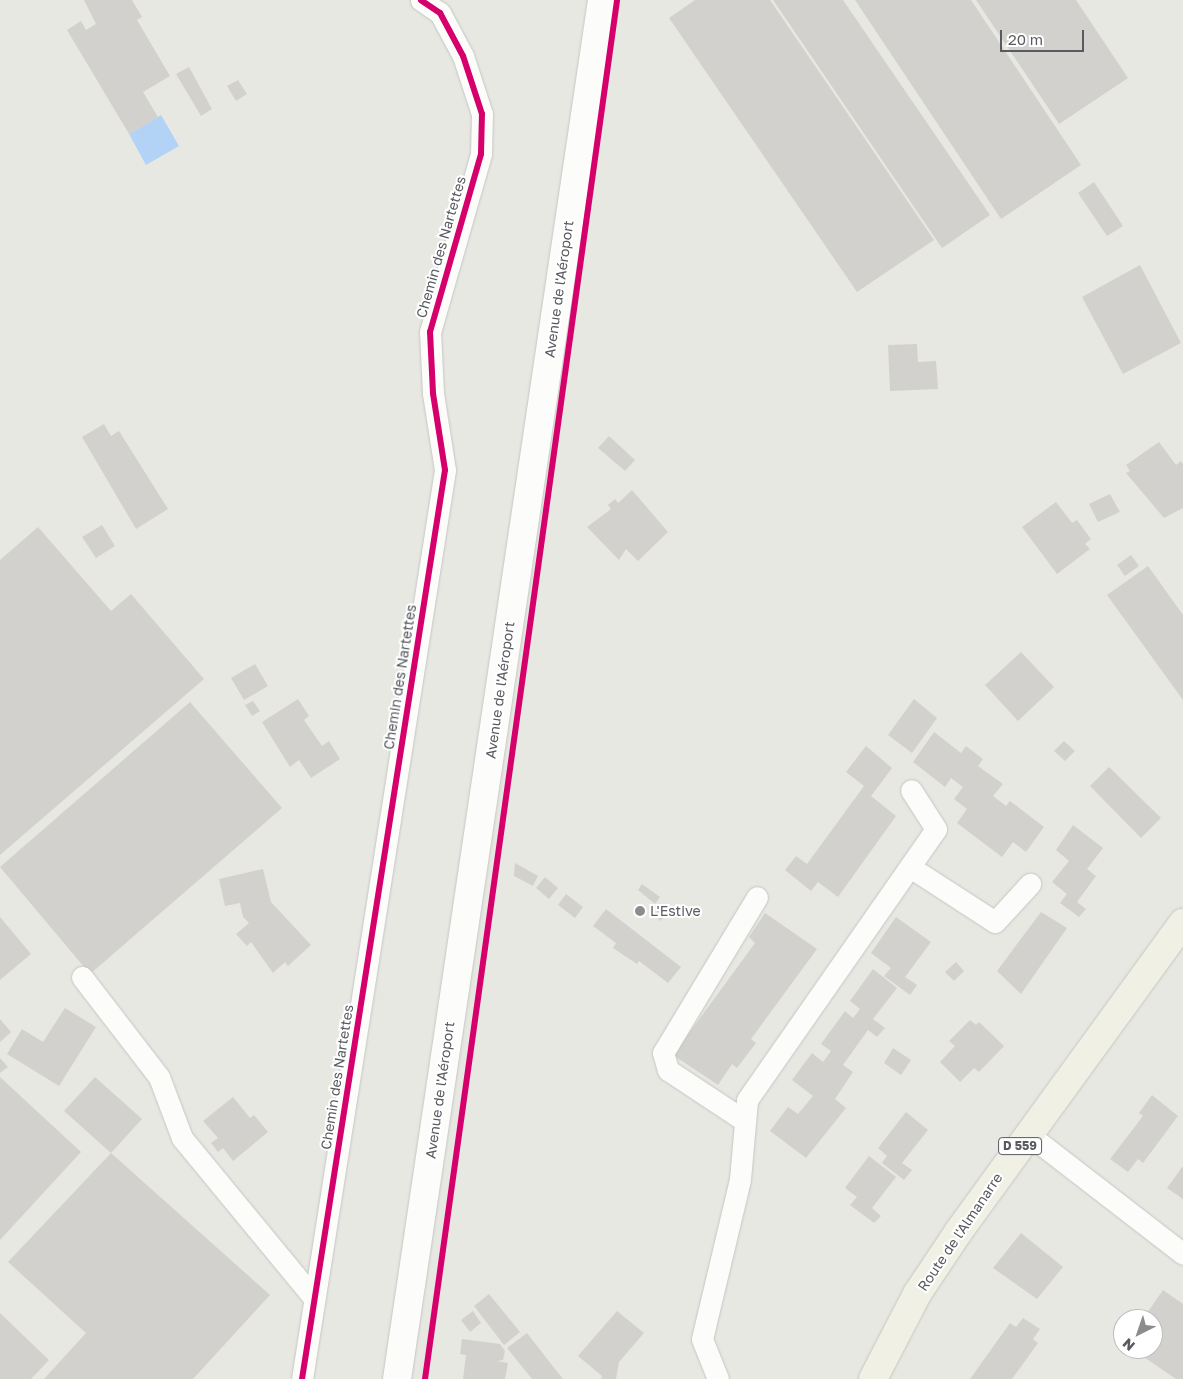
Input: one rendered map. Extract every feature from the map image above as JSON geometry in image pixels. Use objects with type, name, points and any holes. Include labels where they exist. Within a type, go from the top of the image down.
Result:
[{"type":"main road","name":"Avenue de l'Aéroport","points":[[397,1379],[602,0]]},
{"type":"main road","name":"Route de l'Almanarre","points":[[873,1379],[917,1294],[1028,1134],[1183,923]]},
{"type":"street","name":"Chemin des Nartettes","points":[[302,1379],[445,470],[433,393],[430,332],[482,154],[482,114],[463,56],[440,13],[421,0]]},
{"type":"street","points":[[718,1379],[702,1339],[740,1179],[747,1100],[936,829],[911,790]]},
{"type":"street","points":[[910,868],[995,922],[1030,884]]},
{"type":"street","points":[[746,1121],[668,1070],[663,1053],[757,897]]},
{"type":"street","points":[[82,977],[159,1077],[182,1138],[314,1298]]},
{"type":"street","points":[[1028,1134],[1183,1254]]},
{"type":"water","points":[[161,115],[179,146],[146,165],[129,134]]},
{"type":"building","points":[[84,0],[132,0],[142,17],[137,20],[170,76],[143,92],[158,117],[129,134],[67,30],[81,21],[86,30],[96,24]]},
{"type":"building","points":[[695,0],[770,0],[934,240],[857,292],[669,18]]},
{"type":"building","points":[[773,0],[843,0],[990,215],[942,248]]},
{"type":"building","points":[[855,0],[971,0],[1081,165],[1001,219]]},
{"type":"building","points":[[976,0],[1076,0],[1128,78],[1059,124]]},
{"type":"building","points":[[189,67],[212,109],[201,116],[176,74]]},
{"type":"building","points":[[238,80],[247,94],[236,101],[227,86]]},
{"type":"building","points":[[1094,182],[1123,226],[1107,236],[1078,193]]},
{"type":"building","points":[[1140,265],[1181,343],[1123,374],[1082,297]]},
{"type":"building","points":[[917,344],[918,362],[936,361],[938,389],[890,391],[888,345]]},
{"type":"building","points":[[104,424],[111,436],[119,431],[168,509],[136,529],[82,437]]},
{"type":"building","points":[[609,436],[635,460],[625,471],[598,448]]},
{"type":"building","points":[[1159,442],[1176,465],[1181,461],[1183,464],[1183,508],[1164,518],[1126,473],[1130,471],[1126,465]]},
{"type":"building","points":[[632,490],[668,532],[638,561],[626,549],[619,560],[587,527],[611,509],[608,505],[615,499],[618,503]]},
{"type":"building","points":[[1110,494],[1120,512],[1098,522],[1089,504]]},
{"type":"building","points":[[1056,502],[1072,523],[1077,520],[1091,539],[1085,544],[1090,549],[1057,574],[1022,527]]},
{"type":"building","points":[[102,525],[115,546],[96,558],[82,537]]},
{"type":"building","points":[[38,527],[111,611],[131,594],[204,679],[0,855],[0,560]]},
{"type":"building","points":[[1131,555],[1139,566],[1125,576],[1117,565]]},
{"type":"building","points":[[1148,566],[1183,615],[1183,700],[1107,595]]},
{"type":"building","points":[[1021,652],[1054,687],[1018,721],[985,685]]},
{"type":"building","points":[[255,664],[268,686],[244,700],[231,678]]},
{"type":"building","points":[[298,699],[309,716],[304,720],[322,746],[329,741],[340,759],[311,778],[299,760],[290,767],[262,722]]},
{"type":"building","points":[[914,699],[937,718],[912,753],[888,735]]},
{"type":"building","points":[[253,701],[260,711],[252,716],[245,705]]},
{"type":"building","points":[[190,702],[282,808],[90,974],[0,867]]},
{"type":"building","points":[[934,732],[961,753],[966,746],[983,759],[978,766],[1003,784],[993,796],[1006,806],[1010,801],[1044,827],[1026,852],[1013,842],[1002,857],[957,823],[967,809],[954,799],[963,787],[951,778],[945,787],[913,762]]},
{"type":"building","points":[[1064,741],[1075,751],[1065,761],[1054,751]]},
{"type":"building","points":[[866,746],[892,768],[871,796],[896,816],[838,897],[818,882],[811,891],[785,870],[796,856],[807,864],[864,786],[846,772]]},
{"type":"building","points":[[1109,767],[1161,818],[1141,838],[1090,786]]},
{"type":"building","points":[[1073,825],[1103,848],[1087,869],[1096,876],[1077,902],[1086,909],[1079,917],[1060,903],[1067,894],[1052,882],[1069,861],[1056,850]]},
{"type":"building","points":[[515,863],[538,876],[533,886],[514,876]]},
{"type":"building","points":[[263,869],[271,902],[311,945],[288,966],[285,962],[273,973],[251,942],[247,946],[236,934],[249,923],[243,917],[240,903],[225,906],[219,879]]},
{"type":"building","points":[[545,877],[558,888],[549,899],[536,888]]},
{"type":"building","points":[[642,884],[660,897],[655,904],[638,890]]},
{"type":"building","points":[[566,894],[583,907],[575,918],[558,905]]},
{"type":"building","points":[[660,908],[667,915],[660,921],[654,914]]},
{"type":"building","points":[[606,909],[681,967],[668,983],[639,961],[637,964],[613,948],[616,943],[593,926]]},
{"type":"building","points":[[1041,912],[1067,928],[1021,994],[997,971]]},
{"type":"building","points":[[765,913],[817,949],[751,1039],[756,1043],[737,1068],[732,1064],[718,1085],[673,1055],[755,943],[749,937]]},
{"type":"building","points":[[0,917],[31,954],[0,980]]},
{"type":"building","points":[[896,917],[931,942],[905,977],[917,985],[910,995],[884,976],[891,968],[871,953]]},
{"type":"building","points":[[956,962],[964,971],[954,981],[945,972]]},
{"type":"building","points":[[873,969],[897,988],[873,1019],[885,1028],[877,1037],[868,1030],[843,1065],[853,1072],[835,1099],[846,1108],[806,1158],[770,1131],[788,1107],[798,1114],[813,1096],[792,1080],[812,1053],[823,1062],[831,1051],[821,1044],[845,1011],[853,1018],[860,1009],[850,1001]]},
{"type":"building","points":[[65,1008],[96,1027],[59,1086],[7,1054],[22,1029],[43,1042]]},
{"type":"building","points":[[0,1019],[11,1032],[0,1042]]},
{"type":"building","points":[[970,1020],[976,1025],[979,1022],[1004,1046],[979,1072],[974,1068],[960,1082],[940,1062],[955,1046],[949,1041]]},
{"type":"building","points":[[893,1048],[911,1060],[901,1075],[884,1063]]},
{"type":"building","points":[[0,1058],[8,1067],[0,1073]]},
{"type":"building","points":[[0,1077],[81,1152],[0,1240]]},
{"type":"building","points":[[95,1077],[142,1119],[111,1153],[64,1111]]},
{"type":"building","points":[[1152,1095],[1178,1116],[1143,1163],[1138,1159],[1128,1172],[1110,1159],[1143,1116],[1139,1113]]},
{"type":"building","points":[[233,1097],[250,1118],[254,1115],[268,1132],[233,1161],[223,1148],[218,1152],[211,1143],[218,1138],[203,1121]]},
{"type":"building","points":[[906,1112],[928,1130],[902,1163],[912,1170],[904,1180],[882,1163],[887,1156],[878,1148]]},
{"type":"building","points":[[111,1153],[270,1295],[193,1379],[44,1379],[86,1333],[8,1262]]},
{"type":"building","points":[[869,1156],[896,1177],[872,1208],[881,1216],[874,1223],[850,1205],[857,1197],[845,1188]]},
{"type":"building","points":[[1183,1166],[1183,1199],[1167,1188]]},
{"type":"building","points":[[1021,1233],[1063,1267],[1037,1299],[993,1268]]},
{"type":"building","points":[[1163,1290],[1183,1304],[1183,1379],[1176,1379],[1147,1359],[1163,1359],[1163,1309],[1150,1309]]},
{"type":"building","points":[[489,1294],[520,1332],[504,1345],[474,1306]]},
{"type":"building","points":[[473,1311],[481,1323],[470,1332],[461,1320]]},
{"type":"building","points":[[617,1311],[644,1333],[619,1362],[616,1379],[601,1379],[602,1376],[578,1356]]},
{"type":"building","points":[[0,1313],[49,1360],[31,1379],[0,1379]]},
{"type":"building","points":[[1023,1318],[1040,1329],[1033,1339],[1038,1343],[1012,1379],[970,1379],[1010,1323],[1016,1327]]},
{"type":"building","points":[[527,1333],[563,1379],[532,1379],[507,1348]]},
{"type":"building","points":[[462,1339],[500,1344],[505,1351],[503,1360],[497,1361],[508,1363],[505,1379],[463,1379],[466,1355],[460,1354]]},
{"type":"cycle path","points":[[302,1379],[445,470],[433,393],[430,332],[481,154],[482,114],[463,56],[440,13],[421,0]]},
{"type":"cycle path","points":[[425,1379],[617,0]]},
{"type":"place","name":"L'Estive","points":[[640,911]]}]
